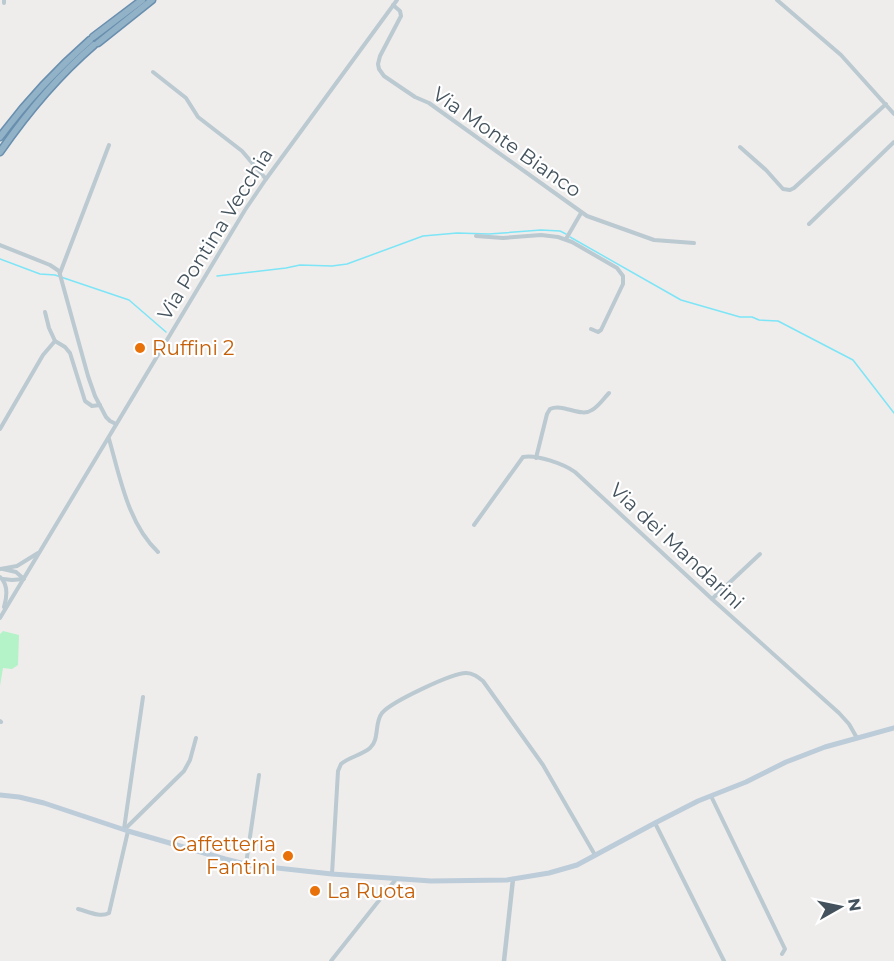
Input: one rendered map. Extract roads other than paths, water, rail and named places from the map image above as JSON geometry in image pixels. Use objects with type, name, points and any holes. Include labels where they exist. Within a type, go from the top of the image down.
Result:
[{"type":"highway","points":[[0,137],[35,94],[62,66],[132,11],[142,0]]},
{"type":"highway","points":[[132,11],[152,0]]},
{"type":"highway","points":[[0,152],[48,91],[94,41]]},
{"type":"main road","points":[[0,795],[36,800],[126,830],[246,864],[332,874],[397,878],[459,881],[513,879],[556,872],[577,865],[655,823],[800,756],[894,728]]},
{"type":"street","name":"Via Pontina Vecchia","points":[[1,616],[224,243],[266,178],[397,0]]},
{"type":"street","points":[[777,0],[836,49],[894,114]]},
{"type":"street","name":"Via Monte Bianco","points":[[393,5],[400,11],[401,16],[380,56],[379,68],[382,74],[415,97],[429,103],[591,218],[654,240],[694,243]]},
{"type":"street","points":[[153,72],[185,97],[198,117],[242,151],[266,178]]},
{"type":"street","points":[[740,147],[783,189],[790,190],[886,104]]},
{"type":"street","points":[[809,225],[894,142]]},
{"type":"street","points":[[60,274],[109,145]]},
{"type":"street","points":[[566,239],[582,213]]},
{"type":"street","points":[[476,236],[503,238],[555,236],[566,239],[616,267],[624,277],[623,286],[601,330],[598,332],[591,329]]},
{"type":"street","points":[[0,245],[57,269],[87,376],[107,420],[116,424]]},
{"type":"street","points":[[45,312],[55,341],[70,353],[87,403],[94,406],[100,405]]},
{"type":"street","points":[[0,429],[43,355],[55,341]]},
{"type":"street","points":[[474,525],[521,458],[526,456],[536,458],[550,409],[557,407],[588,412],[594,409],[609,393]]},
{"type":"street","points":[[108,438],[129,505],[146,538],[158,552]]},
{"type":"street","name":"Via dei Mandarini","points":[[536,458],[562,465],[573,471],[839,713],[857,738]]},
{"type":"street","points":[[1,569],[20,565],[41,551]]},
{"type":"street","points":[[712,599],[760,554]]},
{"type":"street","points":[[1,569],[16,572],[24,579]]},
{"type":"street","points":[[2,578],[24,579]]},
{"type":"street","points":[[1,616],[7,592],[2,578]]},
{"type":"street","points":[[332,874],[338,771],[341,764],[367,751],[372,746],[380,717],[385,710],[417,691],[464,673],[474,675],[484,683],[543,765],[595,855]]},
{"type":"street","points":[[78,909],[101,915],[109,913],[126,830],[143,697]]},
{"type":"street","points":[[126,830],[184,771],[190,760],[196,738]]},
{"type":"street","points":[[246,864],[259,775]]},
{"type":"street","points":[[711,796],[785,949],[782,954]]},
{"type":"street","points":[[655,823],[724,961]]},
{"type":"street","points":[[331,961],[397,878]]},
{"type":"street","points":[[504,961],[513,879]]},
{"type":"waterway","points":[[217,276],[300,265],[347,264],[423,236],[541,230],[560,231],[566,234]]},
{"type":"waterway","points":[[570,237],[681,300],[740,317],[778,321],[853,360],[894,413]]},
{"type":"waterway","points":[[0,259],[40,274],[55,275],[129,300],[166,332]]},
{"type":"place","name":"Ruffini 2","points":[[140,348]]},
{"type":"place","name":"Caffetteria Fantini","points":[[288,856]]},
{"type":"place","name":"La Ruota","points":[[315,891]]}]
